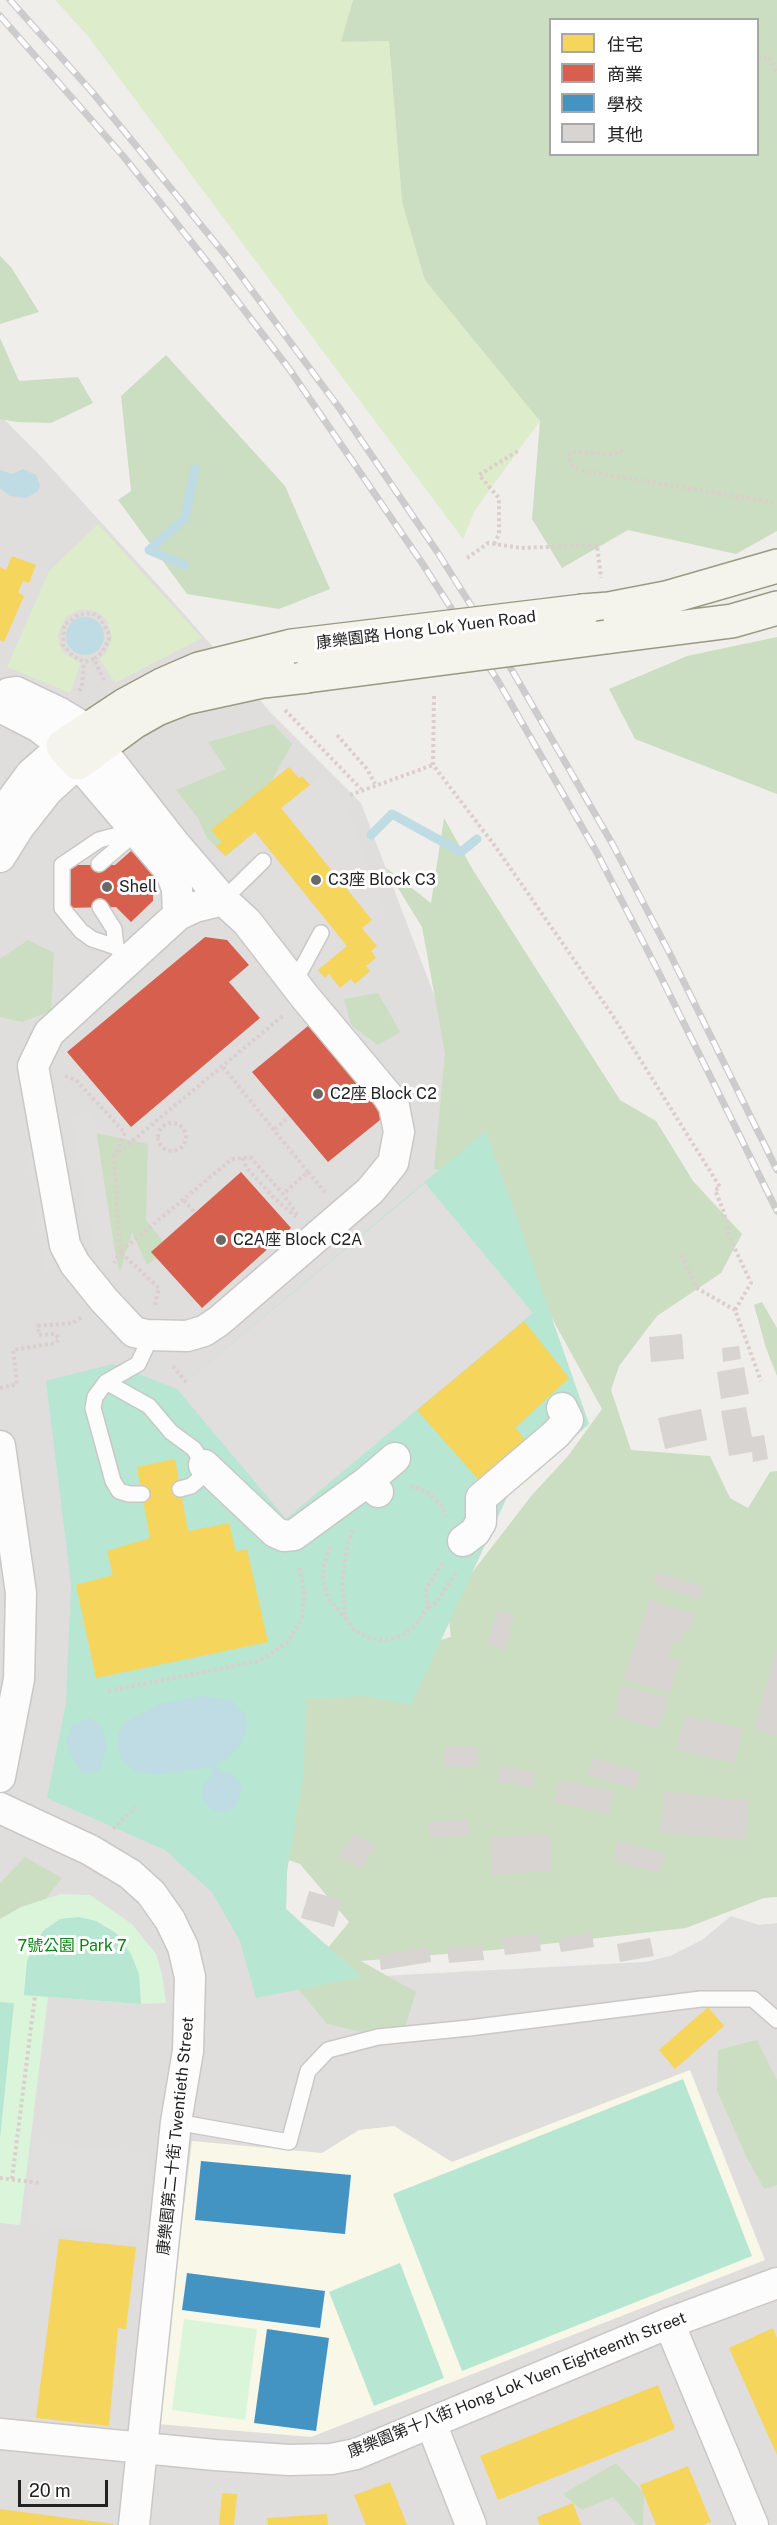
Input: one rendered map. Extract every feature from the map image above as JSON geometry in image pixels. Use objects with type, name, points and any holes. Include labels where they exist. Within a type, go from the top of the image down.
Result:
[{"type":"street","name":"康樂園路 Hong Lok Yuen Road","points":[[82,746],[125,705],[199,669],[292,646],[593,599],[609,609],[666,597],[777,566]]},
{"type":"street","name":"康樂園路 Hong Lok Yuen Road","points":[[82,746],[157,709],[185,698],[253,683],[299,690],[606,638],[732,621],[777,608]]},
{"type":"street","points":[[0,694],[16,692],[60,713],[82,746],[132,836],[171,872],[177,889],[178,915]]},
{"type":"street","points":[[0,704],[6,710],[39,727],[82,746],[174,843],[223,900],[247,922],[299,990],[394,1106],[399,1132],[393,1163],[370,1191],[219,1321],[204,1331],[187,1336],[151,1321],[134,1332],[75,1264],[65,1245],[33,1066],[49,1033],[122,954],[178,915],[195,907],[223,900]]},
{"type":"street","points":[[0,816],[31,774],[82,746]]},
{"type":"street","points":[[0,857],[19,827],[82,746]]},
{"type":"street","points":[[456,1545],[475,1532],[481,1522],[481,1498],[556,1434],[568,1420],[562,1408]]},
{"type":"street","points":[[0,1446],[21,1593],[19,1679],[0,1777]]},
{"type":"street","points":[[204,1465],[275,1532],[284,1536],[294,1535],[373,1487],[395,1458]]},
{"type":"street","name":"康樂園第二十街 Twentieth Street","points":[[0,1808],[90,1850],[130,1874],[151,1893],[170,1920],[183,1947],[190,1977],[188,2051],[176,2122],[134,2525]]},
{"type":"street","name":"康樂園第十八街 Hong Lok Yuen Eighteenth Street","points":[[0,2434],[143,2449],[289,2460],[331,2459],[356,2454],[669,2323],[777,2283]]},
{"type":"street","points":[[669,2323],[753,2525]]},
{"type":"street","points":[[431,2422],[471,2525]]},
{"type":"lane","points":[[122,954],[81,931],[62,908],[62,865],[99,840],[114,836],[132,836]]},
{"type":"lane","points":[[99,864],[132,836]]},
{"type":"lane","points":[[223,900],[263,861]]},
{"type":"lane","points":[[100,907],[114,929],[122,954]]},
{"type":"lane","points":[[299,990],[321,933]]},
{"type":"lane","points":[[142,1494],[119,1491],[113,1481],[93,1408],[95,1397],[106,1382],[138,1364],[146,1347],[151,1321]]},
{"type":"lane","points":[[106,1382],[149,1406],[171,1432],[194,1449],[204,1465],[198,1480],[191,1486],[180,1489]]},
{"type":"lane","points":[[176,2122],[289,2142],[308,2071],[328,2050],[378,2037],[481,2027],[701,1999],[753,1999],[777,2020]]},
{"type":"path","points":[[759,59],[769,57],[777,74]]},
{"type":"path","points":[[623,450],[614,454],[574,452],[569,454],[571,464],[579,470],[777,503]]},
{"type":"path","points":[[494,544],[499,534],[499,498],[479,475],[518,451]]},
{"type":"path","points":[[467,558],[489,543],[521,548],[597,544],[593,599]]},
{"type":"path","points":[[92,613],[100,618],[108,632],[109,640],[102,652],[94,659],[84,662],[73,656],[63,645],[64,625],[78,615],[92,613]]},
{"type":"path","points":[[94,659],[106,684]]},
{"type":"path","points":[[75,698],[82,686],[84,662]]},
{"type":"path","points":[[299,690],[280,705],[361,789]]},
{"type":"path","points":[[434,696],[433,765],[495,846],[613,1016],[720,1187],[715,1190],[724,1212],[729,1236],[751,1283],[735,1310]]},
{"type":"path","points":[[337,735],[367,769],[375,784]]},
{"type":"path","points":[[350,795],[361,789],[433,765]]},
{"type":"path","points":[[114,1157],[223,1067],[299,990]]},
{"type":"path","points":[[33,1066],[76,1080],[124,1133],[114,1157],[120,1252],[159,1288],[151,1321]]},
{"type":"path","points":[[223,1067],[308,1172],[283,1194]]},
{"type":"path","points":[[275,1129],[289,1117]]},
{"type":"path","points":[[158,1120],[163,1126]]},
{"type":"path","points":[[177,1123],[183,1127],[186,1141],[182,1147],[175,1151],[162,1146],[159,1132],[163,1126],[177,1123]]},
{"type":"path","points":[[97,1291],[120,1252],[232,1159],[250,1157],[283,1194],[302,1221],[274,1198],[246,1167],[243,1158]]},
{"type":"path","points":[[184,1200],[195,1213]]},
{"type":"path","points":[[681,1255],[697,1288],[735,1310],[761,1381]]},
{"type":"path","points":[[0,1388],[17,1384],[13,1350],[56,1343],[59,1339],[58,1335],[39,1335],[38,1326],[58,1324]]},
{"type":"path","points":[[170,1362],[186,1382]]},
{"type":"path","points":[[336,1540],[329,1549],[323,1580],[328,1598],[355,1630],[370,1638],[386,1640],[402,1636],[415,1626],[428,1607],[436,1603],[454,1575],[456,1545],[450,1522],[441,1505],[427,1492],[416,1487],[397,1485],[373,1487],[348,1542],[342,1581],[345,1618]]},
{"type":"path","points":[[108,1691],[260,1661],[288,1642],[302,1618],[304,1593],[294,1535]]},
{"type":"path","points":[[428,1607],[426,1589],[456,1545]]},
{"type":"path","points":[[12,2179],[36,1996]]},
{"type":"path","points":[[0,2178],[40,2183]]},
{"type":"shaded area","points":[[0,415],[37,452],[170,598],[272,714],[361,803],[486,1131],[589,1424],[508,1495],[411,1705],[306,1699],[287,1871],[286,1909],[362,1977],[645,1962],[670,1956],[702,1940],[731,1916],[759,1925],[777,1923],[777,2525],[0,2525]]},
{"type":"shaded area","points":[[324,774],[342,795],[385,908],[372,920],[281,808]]},
{"type":"shaded area","points":[[255,832],[347,946],[313,974],[220,861]]},
{"type":"shaded area","points":[[93,1110],[117,1264],[96,1268],[71,1114]]},
{"type":"shaded area","points":[[33,1141],[53,1268],[45,1269],[26,1142]]},
{"type":"shaded area","points":[[425,1183],[533,1313],[286,1519],[177,1389]]},
{"type":"shaded area","points":[[690,2070],[765,2260],[311,2437],[157,2424],[192,2141],[322,2153],[359,2130],[394,2126],[452,2162]]},
{"type":"shaded area","points":[[33,2142],[148,2153],[139,2235],[25,2223]]},
{"type":"green space","points":[[55,0],[353,0],[342,42],[389,41],[402,202],[540,421],[475,510],[463,539],[87,35]]},
{"type":"green space","points":[[353,0],[777,0],[777,531],[736,554],[628,530],[562,568],[532,519],[540,421],[425,280],[402,202],[389,41],[341,42]]},
{"type":"green space","points":[[0,256],[11,267],[39,312],[0,324]]},
{"type":"green space","points":[[0,338],[19,381],[78,377],[93,403],[51,423],[0,419]]},
{"type":"green space","points":[[166,355],[285,486],[330,589],[279,609],[187,594],[118,500],[131,491],[121,396]]},
{"type":"green space","points":[[98,524],[202,638],[115,683],[100,659],[108,650],[112,637],[107,620],[96,611],[83,609],[76,611],[66,617],[58,634],[59,645],[65,654],[81,663],[70,693],[7,667],[49,571]]},
{"type":"green space","points":[[777,637],[777,794],[635,739],[609,689],[687,656]]},
{"type":"green space","points":[[273,724],[292,744],[257,807],[237,868],[207,838],[198,818],[176,790],[226,769],[208,742]]},
{"type":"green space","points":[[444,818],[473,870],[620,1100],[656,1121],[693,1181],[742,1234],[721,1273],[657,1316],[619,1366],[611,1390],[631,1450],[710,1456],[730,1498],[748,1508],[770,1472],[777,1471],[777,1897],[764,1898],[686,1928],[494,1950],[361,1961],[416,1992],[401,2041],[327,2024],[285,1973],[318,1960],[349,1922],[300,1864],[262,1851],[288,1699],[414,1648],[451,1637],[447,1605],[532,1495],[568,1456],[602,1409],[511,1244],[463,1176],[434,1169],[445,1053],[422,927],[385,867],[431,903]]},
{"type":"green space","points":[[28,940],[54,953],[51,1011],[22,1022],[0,1017],[0,959]]},
{"type":"green space","points":[[378,993],[400,1032],[378,1045],[351,1025],[344,999]]},
{"type":"green space","points":[[486,1131],[589,1424],[508,1495],[411,1705],[364,1696],[306,1699],[304,1772],[287,1871],[286,1909],[362,1977],[256,1998],[240,1941],[212,1892],[165,1850],[47,1798],[66,1703],[71,1584],[46,1381],[113,1364],[177,1389]]},
{"type":"green space","points":[[95,1133],[148,1144],[146,1220],[169,1249],[147,1265],[132,1232],[120,1272],[108,1227]]},
{"type":"green space","points":[[762,1302],[777,1328],[777,1376],[766,1348],[754,1305]]},
{"type":"green space","points":[[25,1857],[62,1878],[16,1937],[0,1985],[0,1883]]},
{"type":"green space","name":"7號公園 Park 7","points":[[61,1894],[90,1895],[132,1924],[156,1954],[162,1974],[166,2003],[141,2004],[48,1997],[20,2225],[0,2223],[0,1919],[21,1907]]},
{"type":"green space","points":[[79,1917],[96,1921],[116,1933],[131,1954],[139,1974],[141,2004],[24,1995],[27,1961],[44,1930],[60,1919]]},
{"type":"green space","points":[[0,2002],[14,2003],[0,2138]]},
{"type":"green space","points":[[757,2040],[777,2080],[777,2185],[764,2189],[746,2156],[717,2091],[718,2050]]},
{"type":"green space","points":[[683,2079],[752,2256],[462,2371],[393,2194]]},
{"type":"green space","points":[[400,2263],[444,2378],[374,2406],[329,2292]]},
{"type":"green space","points":[[184,2319],[257,2329],[245,2420],[172,2410]]},
{"type":"green space","points":[[616,2463],[644,2493],[643,2525],[637,2525],[613,2497],[582,2510],[563,2494]]},
{"type":"water","points":[[23,469],[36,475],[40,486],[37,492],[26,498],[10,496],[0,488],[0,470],[12,474]]},
{"type":"water","points":[[85,617],[98,623],[104,636],[98,649],[85,655],[72,649],[66,636],[72,623]]},
{"type":"water","points":[[201,1696],[231,1700],[245,1714],[247,1725],[242,1742],[227,1758],[216,1765],[219,1771],[229,1773],[237,1779],[242,1788],[236,1806],[225,1812],[212,1810],[202,1799],[203,1785],[213,1773],[210,1767],[155,1775],[135,1771],[121,1758],[118,1750],[118,1733],[126,1722],[160,1704]]},
{"type":"water","points":[[90,1718],[101,1725],[107,1745],[100,1768],[95,1772],[87,1773],[80,1770],[71,1755],[66,1740],[73,1724]]},
{"type":"building: 住宅","points":[[12,556],[36,565],[29,583],[23,581],[18,592],[24,596],[4,642],[0,640],[0,567],[6,570]]},
{"type":"building: 住宅","name":"C3座 Block C3","points":[[289,767],[299,778],[302,776],[310,785],[281,808],[372,920],[362,928],[377,946],[371,951],[376,958],[366,966],[370,971],[355,984],[351,979],[340,988],[329,974],[325,978],[318,970],[347,946],[255,832],[225,856],[216,846],[222,842],[211,830]]},
{"type":"building: 住宅","points":[[524,1321],[569,1378],[515,1428],[531,1446],[484,1486],[417,1410]]},
{"type":"building: 住宅","points":[[175,1459],[188,1531],[229,1523],[236,1552],[247,1549],[268,1642],[96,1678],[76,1585],[113,1575],[107,1551],[150,1538],[137,1467]]},
{"type":"building: 住宅","points":[[708,2007],[724,2026],[675,2069],[659,2050]]},
{"type":"building: 住宅","points":[[59,2239],[136,2247],[126,2329],[118,2328],[109,2426],[36,2418]]},
{"type":"building: 住宅","points":[[773,2328],[777,2338],[777,2455],[729,2348]]},
{"type":"building: 住宅","points":[[658,2385],[675,2429],[498,2500],[480,2456]]},
{"type":"building: 住宅","points":[[688,2466],[711,2522],[703,2525],[656,2525],[640,2485]]},
{"type":"building: 住宅","points":[[390,2482],[407,2525],[366,2525],[354,2495]]},
{"type":"building: 住宅","points":[[222,2493],[237,2494],[234,2525],[219,2525]]},
{"type":"building: 住宅","points":[[573,2503],[581,2525],[540,2525],[537,2517]]},
{"type":"building: 住宅","points":[[0,2509],[114,2524],[114,2525],[0,2525]]},
{"type":"building: 住宅","points":[[327,2514],[328,2525],[268,2525],[267,2518]]},
{"type":"building: 商業","name":"Shell","points":[[131,851],[153,872],[153,901],[131,922],[116,907],[62,908],[62,865],[115,865]]},
{"type":"building: 商業","points":[[205,937],[227,940],[249,965],[229,982],[260,1018],[131,1127],[67,1052]]},
{"type":"building: 商業","name":"C2座 Block C2","points":[[308,1026],[385,1116],[328,1162],[252,1072]]},
{"type":"building: 商業","name":"C2A座 Block C2A","points":[[241,1172],[291,1228],[202,1308],[151,1252]]},
{"type":"building: 學校","points":[[201,2161],[351,2175],[345,2234],[195,2220]]},
{"type":"building: 學校","points":[[187,2273],[325,2291],[320,2328],[182,2310]]},
{"type":"building: 學校","points":[[267,2329],[329,2338],[316,2431],[254,2423]]},
{"type":"building: 其他","points":[[682,1334],[684,1359],[651,1362],[649,1337]]},
{"type":"building: 其他","points":[[739,1346],[741,1359],[723,1362],[722,1348]]},
{"type":"building: 其他","points":[[744,1367],[749,1394],[721,1399],[717,1372]]},
{"type":"building: 其他","points":[[746,1407],[752,1437],[764,1435],[768,1459],[753,1462],[752,1452],[729,1456],[721,1411]]},
{"type":"building: 其他","points":[[701,1409],[707,1440],[665,1449],[658,1418]]},
{"type":"building: 其他","points":[[658,1572],[703,1587],[699,1599],[653,1584]]},
{"type":"building: 其他","points":[[649,1600],[694,1614],[689,1631],[684,1630],[680,1643],[674,1641],[669,1657],[680,1659],[670,1693],[624,1679]]},
{"type":"building: 其他","points":[[497,1610],[514,1615],[505,1650],[488,1645]]},
{"type":"building: 其他","points":[[777,1651],[777,1735],[754,1729]]},
{"type":"building: 其他","points":[[622,1685],[668,1698],[658,1729],[615,1716],[619,1703],[616,1701]]},
{"type":"building: 其他","points":[[685,1715],[743,1728],[735,1763],[677,1750]]},
{"type":"building: 其他","points":[[445,1746],[478,1747],[478,1767],[444,1766]]},
{"type":"building: 其他","points":[[593,1758],[641,1772],[636,1789],[588,1775]]},
{"type":"building: 其他","points":[[500,1766],[535,1771],[532,1787],[497,1782]]},
{"type":"building: 其他","points":[[559,1780],[614,1791],[609,1814],[555,1802]]},
{"type":"building: 其他","points":[[664,1792],[749,1800],[745,1840],[660,1832]]},
{"type":"building: 其他","points":[[468,1819],[469,1836],[429,1838],[428,1822]]},
{"type":"building: 其他","points":[[354,1833],[375,1846],[361,1869],[339,1856]]},
{"type":"building: 其他","points":[[550,1834],[552,1871],[492,1875],[490,1837]]},
{"type":"building: 其他","points":[[618,1841],[665,1853],[660,1873],[613,1861]]},
{"type":"building: 其他","points":[[309,1891],[342,1900],[334,1927],[301,1918]]},
{"type":"building: 其他","points":[[592,1933],[594,1947],[561,1952],[558,1938]]},
{"type":"building: 其他","points":[[539,1934],[541,1951],[505,1955],[502,1938]]},
{"type":"building: 其他","points":[[650,1938],[654,1956],[620,1962],[617,1944]]},
{"type":"building: 其他","points":[[482,1945],[484,1960],[449,1963],[447,1948]]},
{"type":"building: 其他","points":[[429,1947],[431,1962],[381,1970],[379,1955]]},
{"type":"waterway","points":[[185,565],[149,550],[185,518],[195,469]]},
{"type":"waterway","points":[[371,835],[392,814],[461,852],[477,839]]},
{"type":"railway","points":[[10,0],[93,93],[227,257],[340,409],[438,553],[513,672],[613,845],[777,1170]]},
{"type":"railway","points":[[0,16],[124,157],[212,268],[290,370],[422,563],[498,681],[597,853],[777,1211]]},
{"type":"place","name":"C3座 Block C3","points":[[316,880]]},
{"type":"place","name":"Shell","points":[[107,887]]},
{"type":"place","name":"C2座 Block C2","points":[[318,1094]]},
{"type":"place","name":"C2A座 Block C2A","points":[[221,1240]]}]
